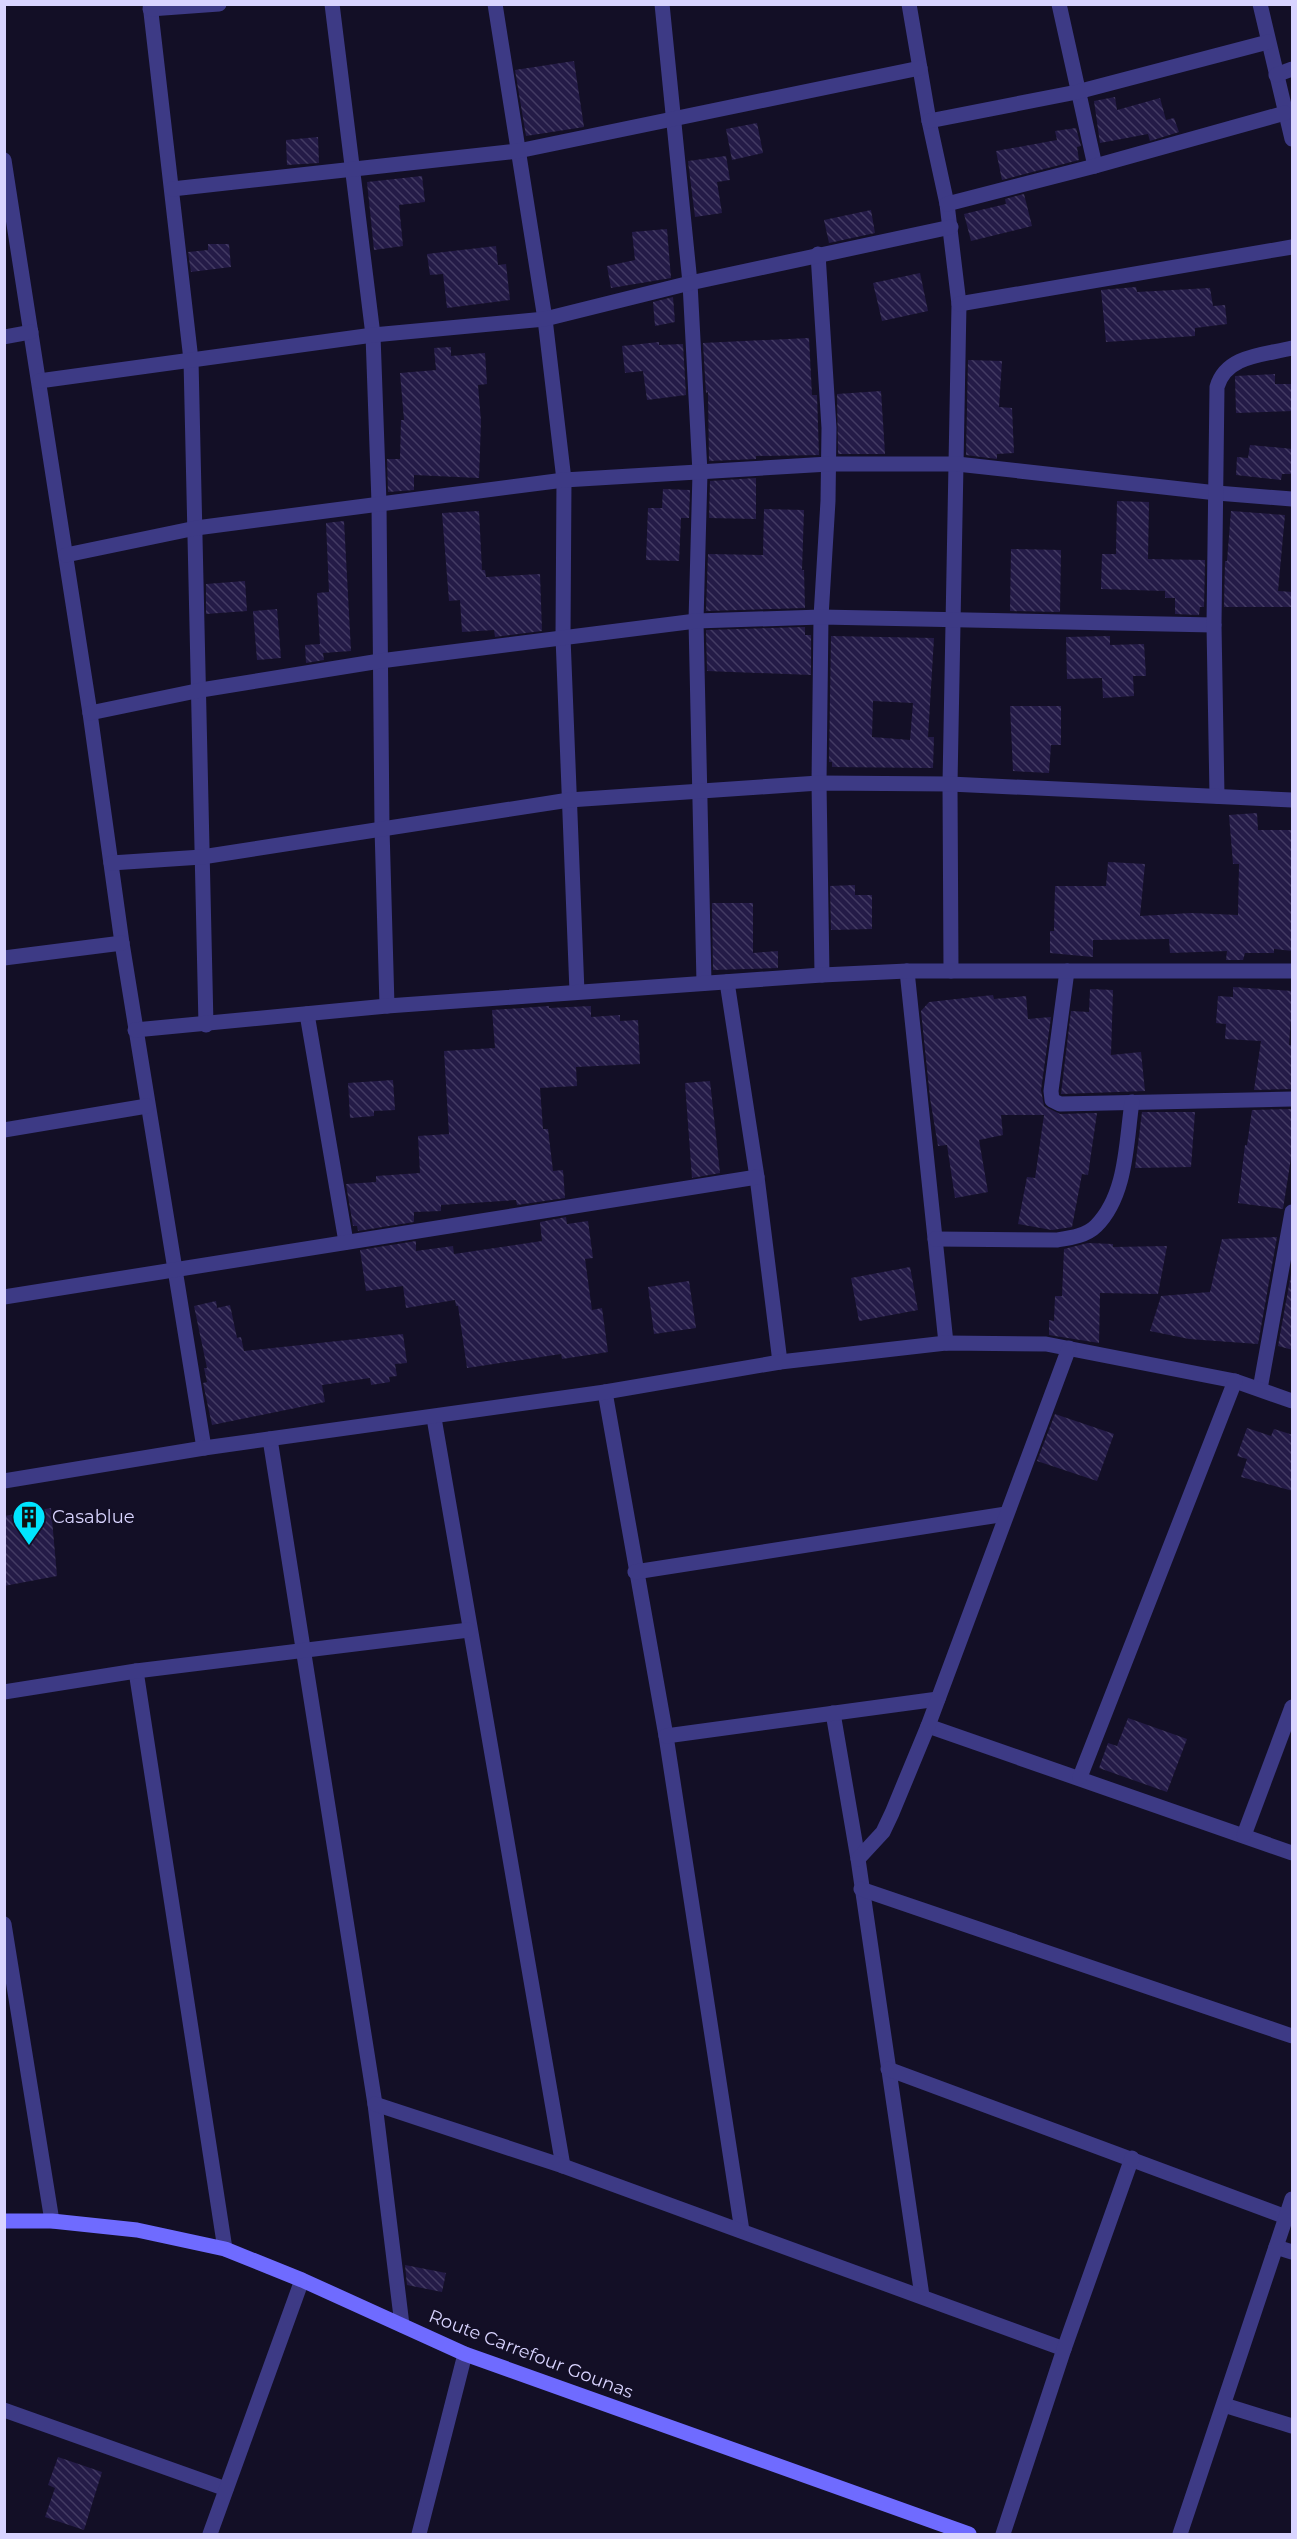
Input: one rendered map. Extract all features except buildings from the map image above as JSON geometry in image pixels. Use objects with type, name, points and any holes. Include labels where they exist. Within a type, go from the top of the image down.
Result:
[{"type":"main road","name":"Route Carrefour Gounas","points":[[4,2221],[52,2221],[137,2230],[225,2249],[302,2280],[465,2354],[969,2535]]},
{"type":"street","points":[[206,1025],[201,690],[191,360],[150,7],[219,4]]},
{"type":"street","points":[[332,4],[373,335],[379,503],[382,828],[387,1006]]},
{"type":"street","points":[[495,4],[545,319],[564,480],[563,637],[577,992]]},
{"type":"street","points":[[662,4],[690,283],[700,473],[696,621],[702,790],[704,983]]},
{"type":"street","points":[[909,4],[929,121],[951,227],[959,304],[955,618],[950,784],[951,971]]},
{"type":"street","points":[[1059,4],[1095,166]]},
{"type":"street","points":[[1260,4],[1293,139]]},
{"type":"street","points":[[929,121],[1077,92],[1268,42]]},
{"type":"street","points":[[172,189],[352,167],[518,151],[675,116],[920,68]]},
{"type":"street","points":[[1276,75],[1293,69]]},
{"type":"street","points":[[947,204],[1286,113]]},
{"type":"street","points":[[4,160],[90,713],[135,1030],[177,1272],[204,1448]]},
{"type":"street","points":[[39,381],[373,335],[545,319],[690,283],[951,227]]},
{"type":"street","points":[[959,304],[1293,247]]},
{"type":"street","points":[[819,254],[829,428],[821,617],[819,783],[822,975]]},
{"type":"street","points":[[4,337],[31,332]]},
{"type":"street","points":[[1217,796],[1214,625],[1217,387],[1220,376],[1233,363],[1293,348]]},
{"type":"street","points":[[66,555],[196,528],[564,480],[829,464],[957,464],[1217,493],[1293,499]]},
{"type":"street","points":[[90,713],[201,690],[381,661],[696,621],[821,617],[955,618],[1214,625]]},
{"type":"street","points":[[111,863],[202,857],[570,800],[819,783],[950,784],[1293,800]]},
{"type":"street","points":[[4,958],[122,943]]},
{"type":"street","points":[[907,971],[946,1343]]},
{"type":"street","points":[[135,1030],[387,1006],[822,975],[907,971],[1293,971]]},
{"type":"street","points":[[1067,971],[1051,1091],[1052,1100],[1060,1104],[1293,1099]]},
{"type":"street","points":[[727,982],[757,1177],[780,1362]]},
{"type":"street","points":[[307,1014],[346,1242]]},
{"type":"street","points":[[935,1239],[1057,1240],[1076,1237],[1095,1227],[1114,1200],[1123,1167],[1131,1102]]},
{"type":"street","points":[[4,1130],[147,1106]]},
{"type":"street","points":[[4,1297],[177,1272],[346,1242],[757,1177]]},
{"type":"street","points":[[1260,1389],[1293,1212]]},
{"type":"street","points":[[4,1481],[204,1448],[434,1418],[605,1392],[780,1362],[946,1343],[1029,1343],[1069,1348],[1235,1381],[1293,1401]]},
{"type":"street","points":[[858,1859],[883,1832],[928,1726],[1069,1348]]},
{"type":"street","points":[[1080,1778],[1235,1381]]},
{"type":"street","points":[[605,1392],[635,1572],[666,1736],[742,2231]]},
{"type":"street","points":[[434,1418],[563,2166]]},
{"type":"street","points":[[270,1439],[305,1649],[375,2104],[402,2325]]},
{"type":"street","points":[[635,1572],[1006,1514]]},
{"type":"street","points":[[4,1692],[136,1671],[470,1630]]},
{"type":"street","points":[[136,1671],[225,2249]]},
{"type":"street","points":[[666,1736],[938,1699]]},
{"type":"street","points":[[1244,1835],[1293,1707]]},
{"type":"street","points":[[833,1713],[858,1859],[922,2296]]},
{"type":"street","points":[[928,1726],[1293,1853]]},
{"type":"street","points":[[861,1889],[1293,2036]]},
{"type":"street","points":[[4,1923],[52,2221]]},
{"type":"street","points":[[888,2068],[1286,2217]]},
{"type":"street","points":[[375,2104],[563,2166],[1064,2349]]},
{"type":"street","points":[[1003,2535],[1064,2349],[1132,2158]]},
{"type":"street","points":[[1180,2535],[1293,2199]]},
{"type":"street","points":[[1276,2247],[1293,2252]]},
{"type":"street","points":[[210,2535],[302,2280]]},
{"type":"street","points":[[419,2535],[465,2354]]},
{"type":"street","points":[[1224,2404],[1293,2426]]},
{"type":"street","points":[[4,2410],[226,2489]]},
{"type":"place","name":"Casablue","points":[[29,1546]]}]
